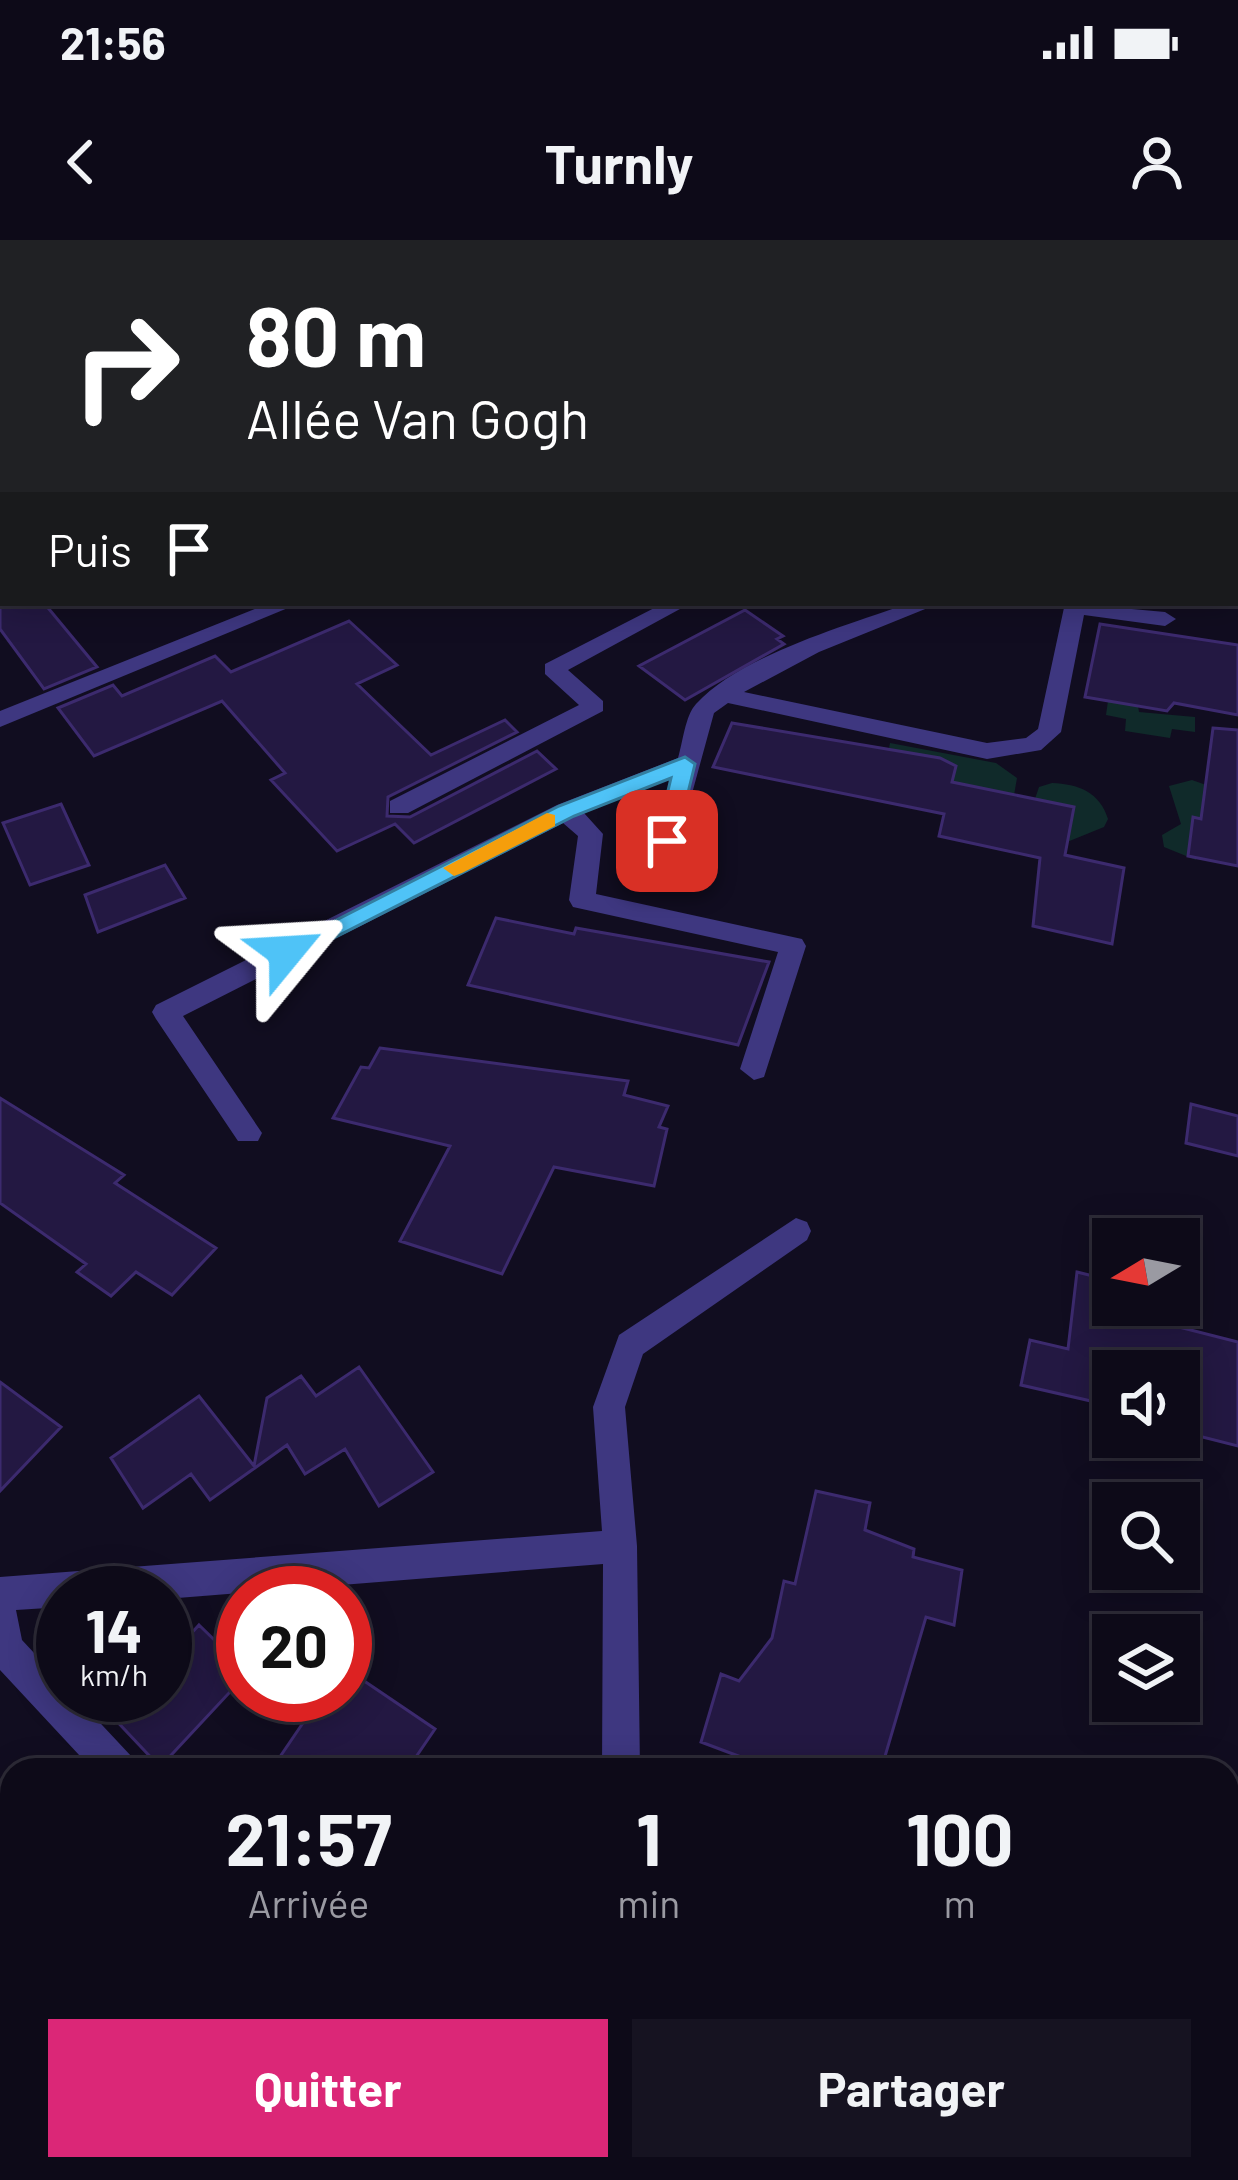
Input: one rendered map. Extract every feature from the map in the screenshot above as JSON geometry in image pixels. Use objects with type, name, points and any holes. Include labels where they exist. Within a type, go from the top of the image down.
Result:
[{"type":"street","points":[[0,720],[282,606]]},
{"type":"street","points":[[630,606],[649,619]]},
{"type":"street","points":[[399,807],[595,706],[553,669],[674,606]]},
{"type":"street","points":[[658,879],[703,710],[721,694],[830,640],[921,606]]},
{"type":"street","points":[[721,694],[884,732],[1011,751],[1033,745],[1049,732],[1076,606]]},
{"type":"street","points":[[1082,606],[1165,619]]},
{"type":"street","points":[[248,1133],[166,1012],[566,811],[685,764]]},
{"type":"street","points":[[566,811],[591,834],[582,900],[793,946],[754,1069]]},
{"type":"street","points":[[621,1758],[620,1546],[609,1407],[630,1345],[796,1231]]},
{"type":"street","points":[[0,1594],[620,1546]]},
{"type":"street","points":[[0,1615],[4,1649],[108,1758]]},
{"type":"green space","points":[[1108,701],[1138,706],[1139,712],[1195,717],[1195,732],[1172,729],[1170,738],[1125,731],[1126,719],[1106,715]]},
{"type":"green space","points":[[890,743],[996,763],[1017,778],[1014,795],[951,788],[956,766],[889,748]]},
{"type":"green space","points":[[1192,780],[1223,791],[1201,819],[1193,818],[1191,828],[1200,830],[1196,860],[1164,847],[1162,835],[1181,824],[1169,786]]},
{"type":"green space","points":[[1071,785],[1094,796],[1108,819],[1104,827],[1067,842],[1035,799],[1039,787]]},
{"type":"building","points":[[0,606],[46,606],[97,667],[44,689],[0,629]]},
{"type":"building","points":[[745,610],[783,636],[777,639],[784,644],[685,700],[639,666]]},
{"type":"building","points":[[349,621],[397,665],[357,684],[431,755],[505,720],[517,732],[388,797],[387,816],[410,817],[537,751],[556,769],[414,843],[395,824],[337,851],[271,780],[285,773],[222,701],[94,756],[58,708],[113,685],[122,696],[215,656],[231,672]]},
{"type":"building","points":[[1100,624],[1238,645],[1238,715],[1174,703],[1167,711],[1085,697]]},
{"type":"building","points":[[732,723],[940,758],[956,766],[952,782],[1074,807],[1065,855],[1124,868],[1112,944],[1033,926],[1040,858],[939,836],[944,814],[713,767]]},
{"type":"building","points":[[1213,728],[1238,730],[1238,866],[1188,856],[1193,817],[1201,819]]},
{"type":"building","points":[[61,804],[89,865],[30,885],[3,823]]},
{"type":"building","points":[[165,865],[185,898],[98,932],[85,895]]},
{"type":"building","points":[[496,918],[769,962],[738,1045],[468,985]]},
{"type":"building","points":[[380,1048],[628,1081],[624,1095],[668,1106],[659,1127],[667,1129],[654,1186],[554,1167],[502,1274],[400,1241],[450,1146],[333,1118],[361,1067],[369,1068]]},
{"type":"building","points":[[0,1098],[124,1175],[115,1183],[216,1248],[172,1295],[136,1272],[111,1296],[77,1272],[86,1264],[0,1203]]},
{"type":"building","points":[[1191,1104],[1238,1116],[1238,1156],[1186,1143]]},
{"type":"building","points":[[1077,1272],[1092,1276],[1092,1326],[1175,1326],[1238,1342],[1238,1446],[1200,1436],[1200,1350],[1092,1350],[1092,1401],[1021,1385],[1030,1340],[1068,1349]]},
{"type":"building","points":[[359,1367],[433,1472],[379,1506],[345,1449],[305,1474],[287,1445],[210,1500],[191,1474],[143,1508],[111,1458],[199,1396],[254,1466],[267,1398],[301,1376],[316,1396]]},
{"type":"building","points":[[0,1382],[61,1427],[0,1491]]},
{"type":"building","points":[[816,1491],[870,1503],[865,1530],[914,1549],[913,1557],[962,1570],[954,1625],[926,1617],[885,1758],[744,1758],[701,1742],[721,1674],[739,1681],[772,1638],[784,1581],[795,1584]]},
{"type":"building","points":[[199,1625],[216,1642],[216,1707],[168,1758],[152,1758],[118,1722],[192,1722],[192,1633]]},
{"type":"building","points":[[372,1686],[435,1729],[415,1758],[279,1758],[304,1722],[372,1722]]},
{"type":"slow traffic","points":[[454,868],[547,821]]},
{"type":"route","points":[[286,952],[566,811],[685,764],[667,841]]}]
